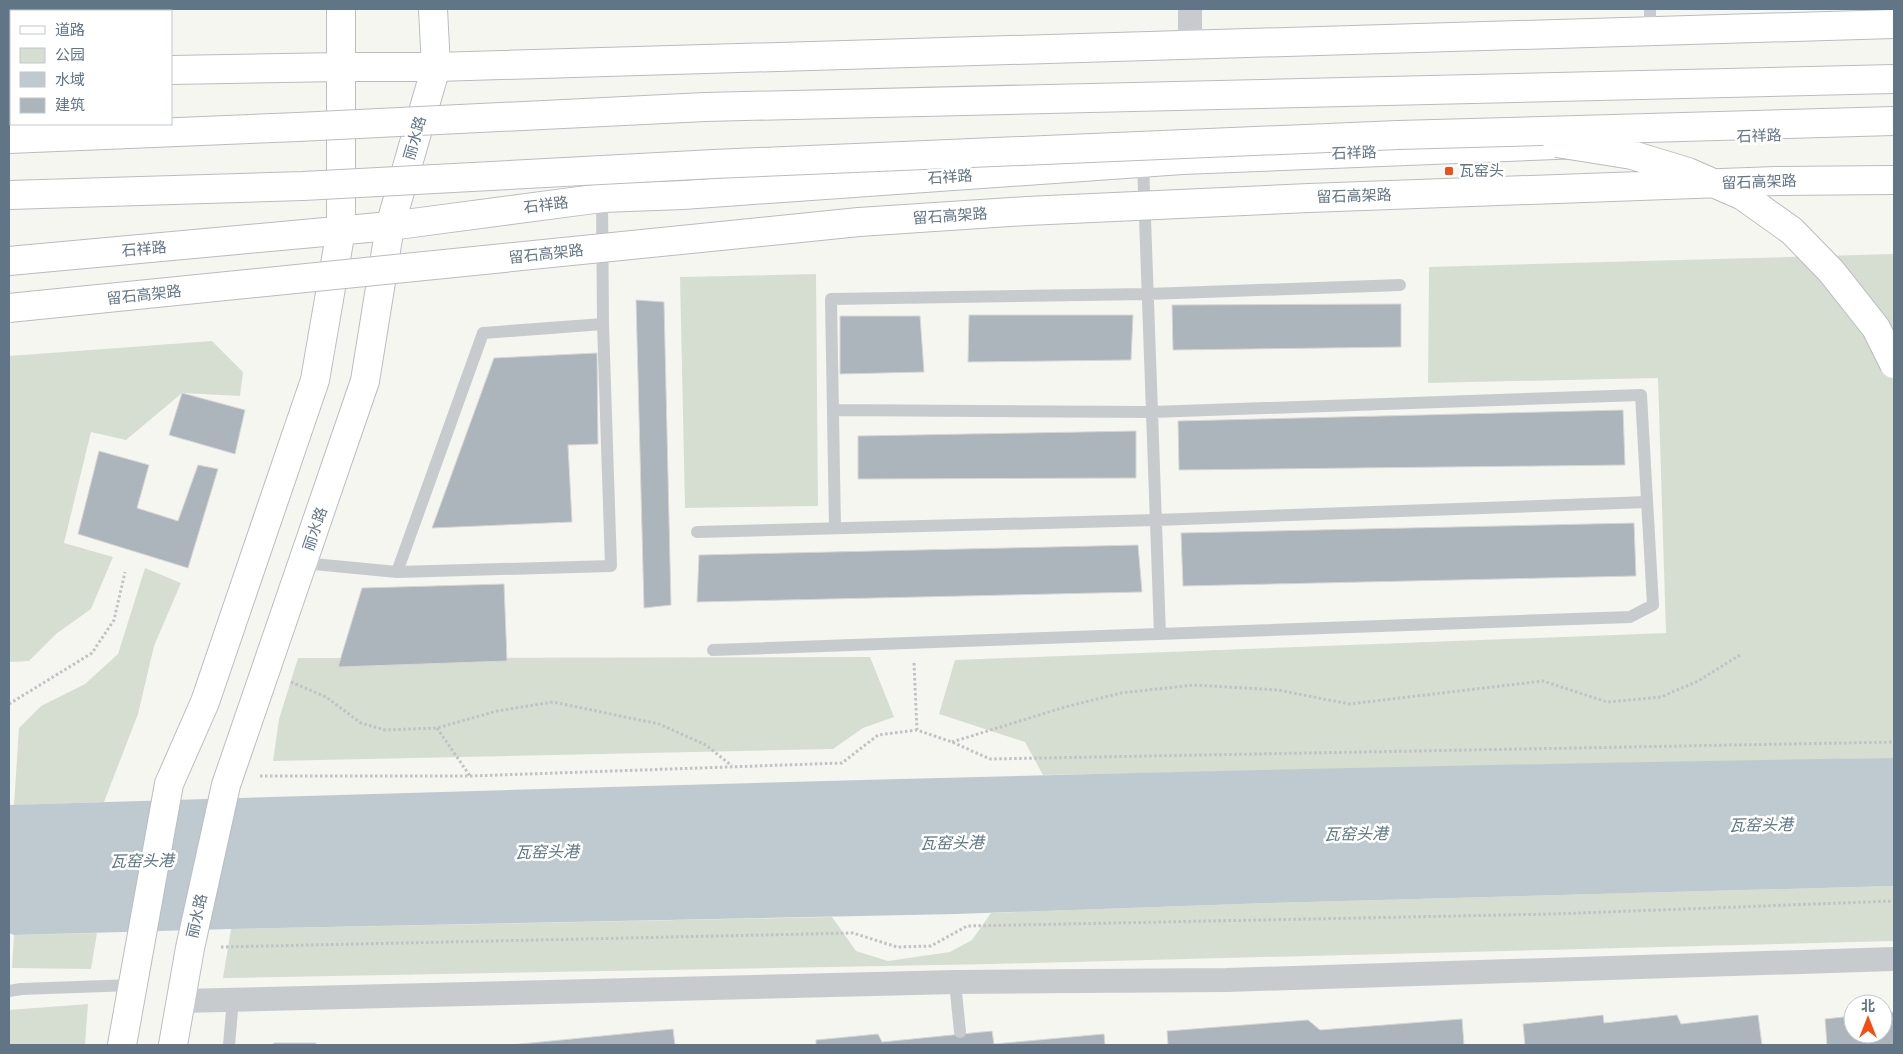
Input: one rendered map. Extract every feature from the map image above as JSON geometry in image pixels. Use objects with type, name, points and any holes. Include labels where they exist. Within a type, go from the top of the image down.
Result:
[{"type":"main road","points":[[122,1045],[169,784],[205,702],[315,380],[341,230],[341,9]]},
{"type":"main road","name":"丽水路","points":[[173,1045],[191,944],[228,781],[365,381],[390,226],[436,67],[434,9]]},
{"type":"main road","points":[[172,70],[436,67],[1190,44],[1650,20],[1894,24]]},
{"type":"main road","points":[[9,140],[705,107],[1894,79]]},
{"type":"main road","points":[[9,195],[303,186],[724,164],[1398,135],[1894,120]]},
{"type":"main road","name":"石祥路","points":[[9,261],[390,226],[602,198],[703,194],[1201,160],[1894,131]]},
{"type":"main road","points":[[9,135],[58,137]]},
{"type":"main road","points":[[1398,135],[1533,140],[1632,154],[1688,172],[1743,196],[1792,231],[1831,271],[1876,328],[1894,364]]},
{"type":"main road","name":"留石高架路","points":[[9,308],[879,221],[1027,211],[1308,198],[1776,181],[1894,180]]},
{"type":"street","points":[[1190,9],[1190,44]]},
{"type":"street","points":[[181,1001],[955,982],[1227,980],[1894,959]]},
{"type":"lane","points":[[1143,164],[1160,634]]},
{"type":"lane","points":[[303,563],[397,572],[611,566],[603,324],[602,198]]},
{"type":"lane","points":[[835,528],[832,299],[1148,294],[1400,286]]},
{"type":"lane","points":[[397,572],[482,333],[603,324]]},
{"type":"lane","points":[[713,650],[1630,617],[1653,605],[1641,395],[1152,412],[833,410]]},
{"type":"lane","points":[[697,532],[1156,520],[1647,502]]},
{"type":"lane","points":[[955,982],[960,1032]]},
{"type":"lane","points":[[9,991],[133,985]]},
{"type":"lane","points":[[229,1045],[233,1000]]},
{"type":"path","points":[[9,704],[92,654],[114,620],[125,572]]},
{"type":"path","points":[[914,642],[917,730]]},
{"type":"path","points":[[952,742],[1065,707],[1121,693],[1194,685],[1278,690],[1349,704],[1543,681],[1607,702],[1661,697],[1698,681],[1740,655]]},
{"type":"path","points":[[265,672],[326,697],[361,723],[385,730],[437,728],[497,710],[553,702],[659,724],[706,745],[732,766]]},
{"type":"path","points":[[437,728],[470,776]]},
{"type":"path","points":[[228,781],[470,776],[842,763],[878,735],[917,730],[952,742],[990,759],[1894,742]]},
{"type":"path","points":[[191,944],[853,933],[897,947],[931,946],[966,926],[1553,914],[1894,900]]},
{"type":"green space","points":[[1894,254],[1894,758],[1043,775],[1025,742],[939,714],[955,660],[1666,633],[1658,378],[1428,383],[1429,267]]},
{"type":"green space","points":[[816,274],[818,506],[685,508],[680,277]]},
{"type":"green space","points":[[212,341],[243,372],[240,396],[182,393],[126,440],[91,432],[64,543],[113,557],[91,609],[56,634],[29,661],[9,662],[9,356]]},
{"type":"green space","points":[[145,568],[181,583],[154,646],[138,714],[104,802],[14,805],[19,728],[41,706],[85,684],[118,654]]},
{"type":"green space","points":[[870,657],[894,717],[863,728],[833,749],[273,761],[279,719],[298,658]]},
{"type":"green space","points":[[1894,886],[1894,941],[992,964],[223,978],[231,929],[832,917],[856,951],[888,961],[950,952],[972,940],[991,913],[1269,903]]},
{"type":"green space","points":[[97,933],[91,969],[12,968],[14,935]]},
{"type":"green space","points":[[88,1004],[85,1045],[9,1045],[9,1010]]},
{"type":"water","name":"瓦窑头港","points":[[1894,758],[1894,886],[1269,903],[957,914],[14,935],[9,933],[9,805],[1187,772]]},
{"type":"building","points":[[636,300],[664,302],[671,605],[644,608]]},
{"type":"building","points":[[1401,304],[1401,347],[1173,350],[1172,305]]},
{"type":"building","points":[[969,315],[1133,315],[1131,360],[968,362]]},
{"type":"building","points":[[840,316],[920,316],[924,372],[840,374]]},
{"type":"building","points":[[597,353],[598,444],[568,445],[572,522],[432,528],[494,358]]},
{"type":"building","points":[[182,393],[245,410],[235,454],[169,435]]},
{"type":"building","points":[[1623,410],[1625,465],[1179,470],[1178,421]]},
{"type":"building","points":[[1136,431],[1136,478],[858,479],[858,436]]},
{"type":"building","points":[[99,451],[149,465],[137,508],[178,521],[198,465],[218,469],[188,568],[78,534]]},
{"type":"building","points":[[1634,523],[1636,576],[1183,586],[1181,533]]},
{"type":"building","points":[[1138,545],[1142,592],[697,602],[699,555]]},
{"type":"building","points":[[504,584],[507,661],[338,667],[362,588]]},
{"type":"building","points":[[1893,1012],[1894,1045],[1827,1045],[1825,1019],[1843,1017],[1843,1044],[1893,1044]]},
{"type":"building","points":[[1603,1015],[1604,1023],[1677,1015],[1681,1024],[1758,1015],[1762,1045],[1525,1045],[1523,1024]]},
{"type":"building","points":[[1462,1019],[1464,1045],[1168,1045],[1167,1031],[1308,1020],[1320,1030]]},
{"type":"building","points":[[673,1029],[675,1045],[510,1045]]},
{"type":"building","points":[[992,1031],[994,1044],[1104,1034],[1105,1045],[816,1045],[816,1040],[878,1034],[882,1042]]},
{"type":"building","points":[[274,1043],[316,1043],[316,1045],[272,1045]]},
{"type":"place","name":"瓦窑头","points":[[1449,171]]}]
